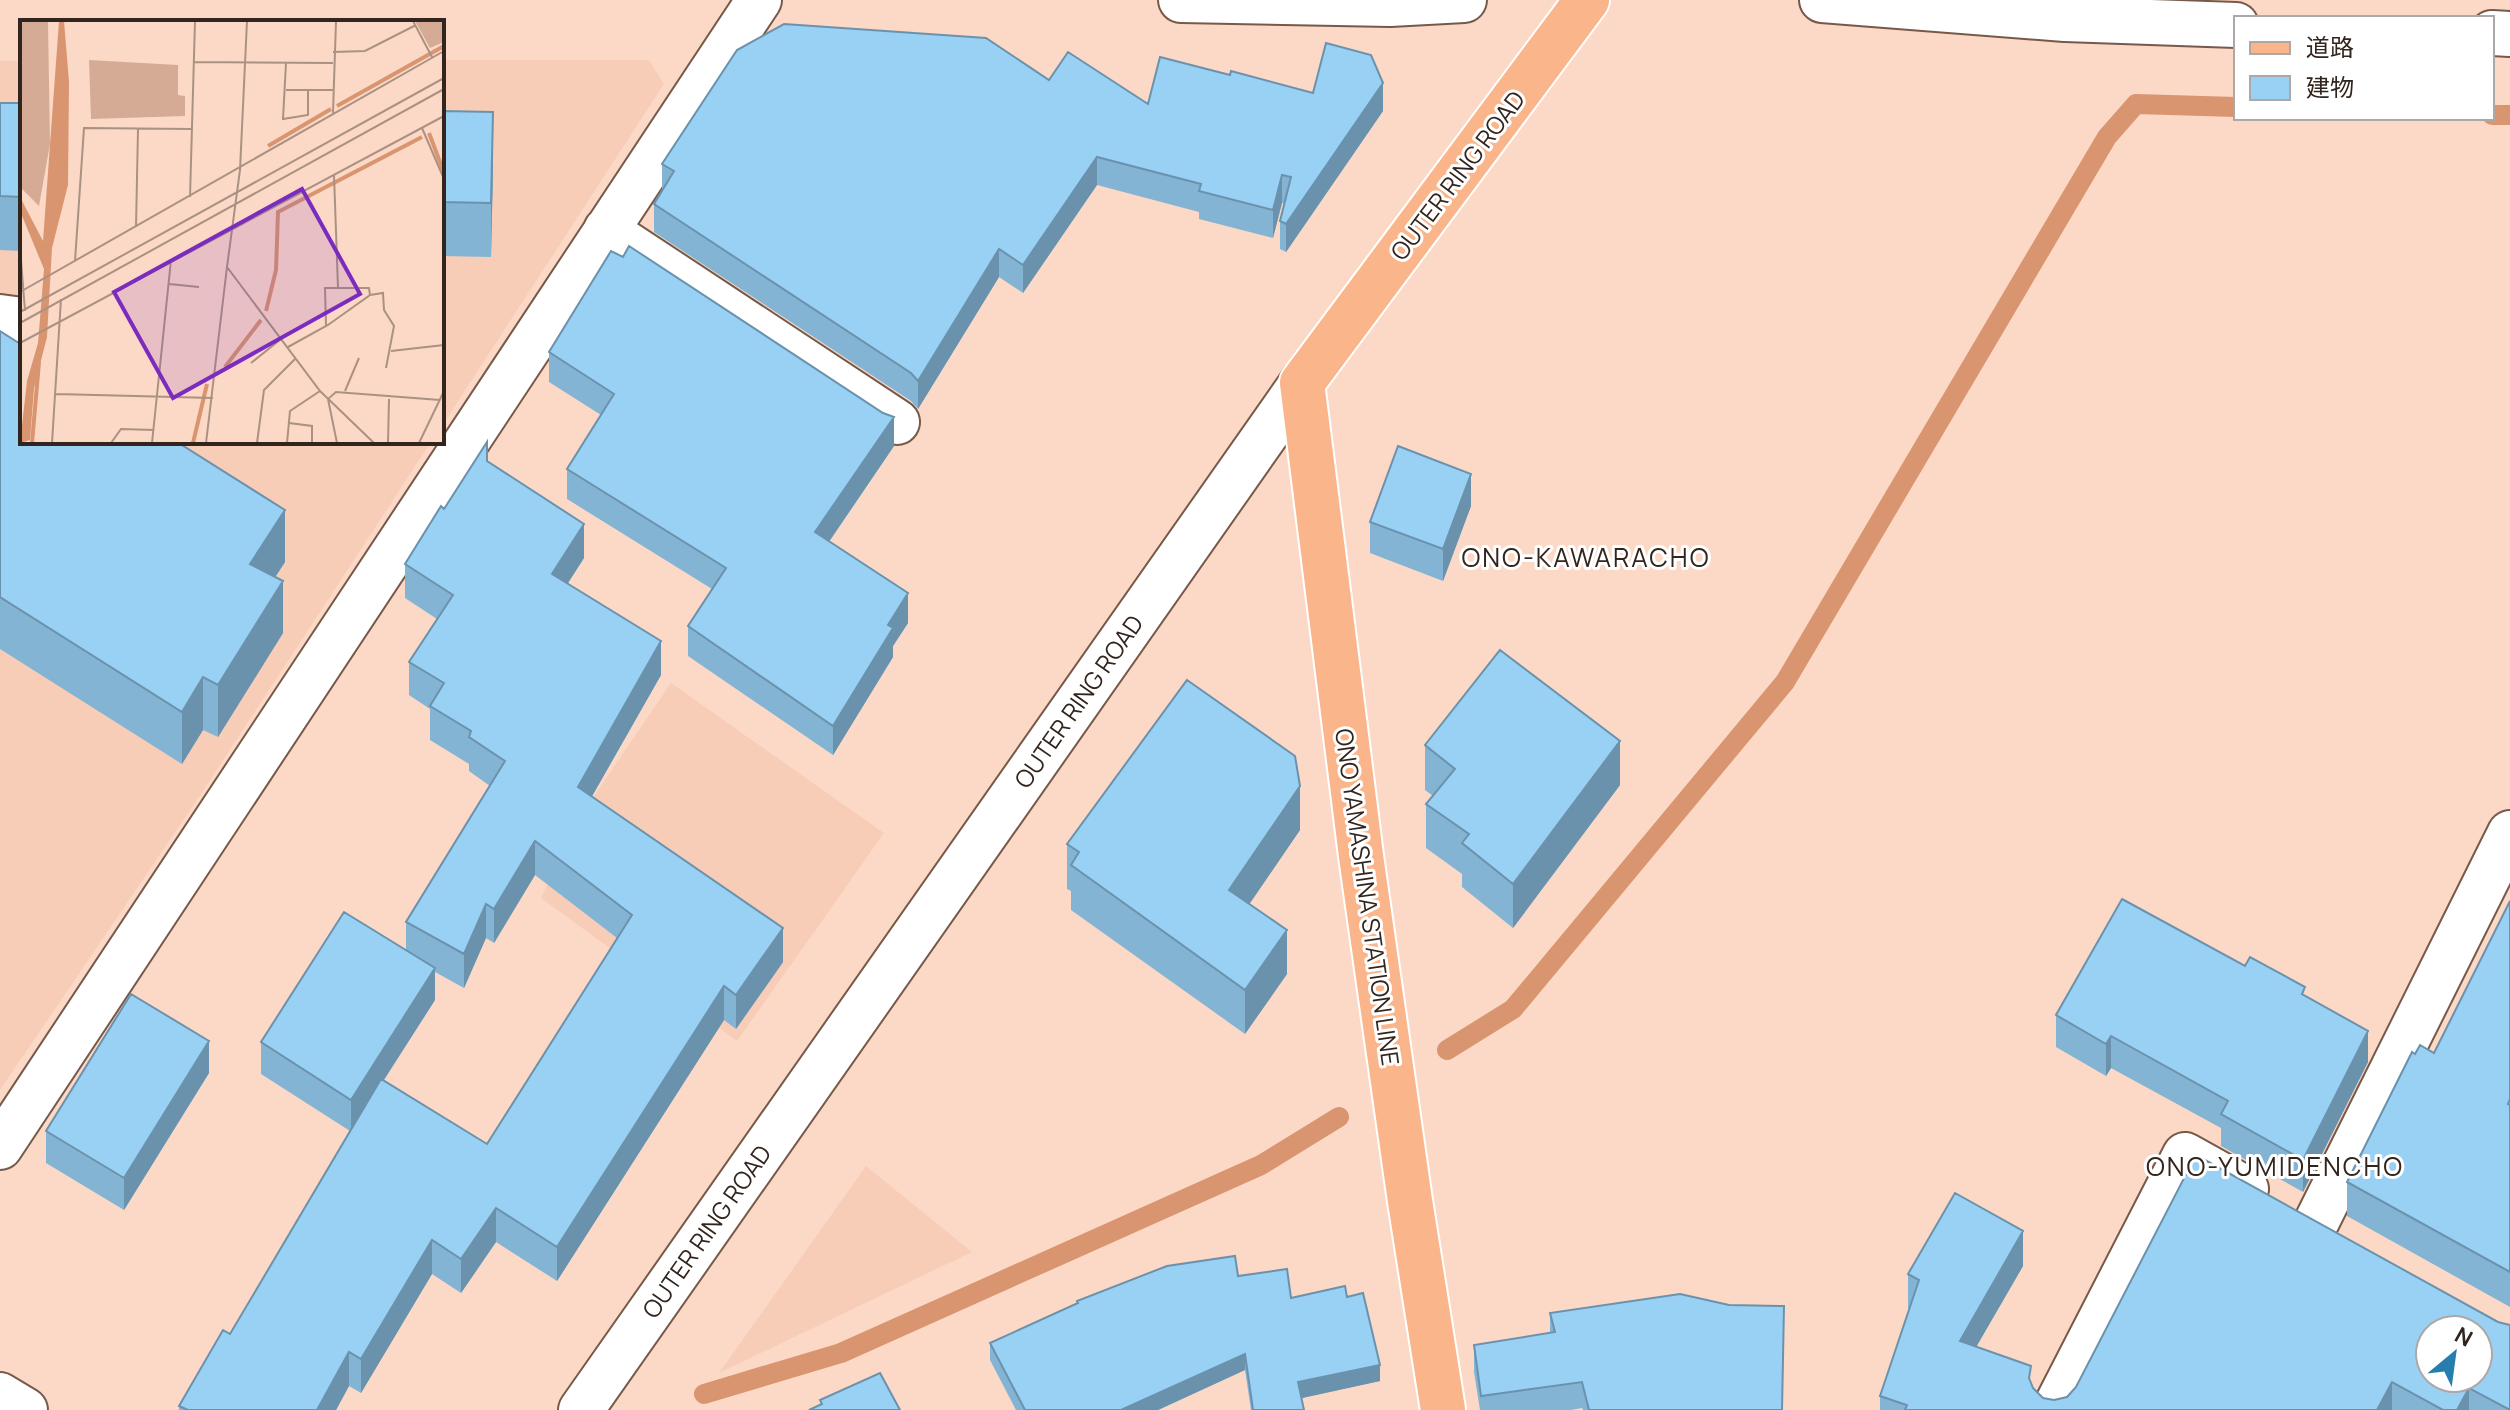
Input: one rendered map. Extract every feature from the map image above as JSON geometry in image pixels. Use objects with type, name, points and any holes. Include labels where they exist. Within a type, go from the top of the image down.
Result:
[{"type":"main road","name":"OUTER RING ROAD","points":[[1302,383],[1587,0]]},
{"type":"main road","name":"ONO YAMASHINA STATION LINE","points":[[1302,383],[1361,856],[1443,1410]]},
{"type":"street","points":[[0,1147],[759,0]]},
{"type":"street","points":[[1181,0],[1390,4],[1464,0]]},
{"type":"street","points":[[1822,0],[2065,19],[2234,25]]},
{"type":"street","points":[[606,230],[897,422]]},
{"type":"street","points":[[0,317],[20,320]]},
{"type":"street","name":"OUTER RING ROAD","points":[[581,1410],[1302,383]]},
{"type":"street","points":[[2314,1227],[2510,833]]},
{"type":"street","points":[[2054,1410],[2185,1155],[2353,1248]]},
{"type":"street","points":[[0,1395],[25,1410]]},
{"type":"shaded area","points":[[444,60],[649,60],[664,84],[444,423]]},
{"type":"shaded area","points":[[0,61],[20,61],[20,444],[430,444],[201,794],[0,1090]]},
{"type":"shaded area","points":[[671,683],[884,833],[737,1041],[541,898],[581,815]]},
{"type":"shaded area","points":[[866,1166],[972,1252],[719,1373]]},
{"type":"building","points":[[784,24],[986,38],[1049,80],[1068,52],[1148,104],[1160,57],[1230,75],[1231,71],[1313,93],[1326,43],[1371,55],[1383,83],[1286,224],[1280,221],[1291,177],[1282,175],[1273,210],[1199,191],[1201,184],[1097,157],[1023,265],[999,249],[918,381],[911,373],[654,204],[674,171],[662,164],[737,50]]},
{"type":"building","points":[[0,103],[20,103],[20,197],[0,196]]},
{"type":"building","points":[[444,111],[493,112],[491,203],[444,202]]},
{"type":"building","points":[[629,246],[883,413],[894,417],[815,532],[908,593],[888,625],[893,628],[833,726],[688,626],[726,568],[567,469],[614,394],[549,352],[611,251],[623,257]]},
{"type":"building","points":[[0,331],[20,344],[20,444],[180,444],[285,510],[250,564],[283,581],[218,685],[203,677],[182,712],[0,597]]},
{"type":"building","points":[[487,442],[487,461],[584,524],[552,574],[661,641],[578,787],[783,928],[736,995],[724,986],[557,1247],[496,1208],[461,1259],[432,1240],[361,1359],[349,1352],[317,1410],[188,1410],[179,1406],[223,1330],[230,1334],[381,1079],[487,1144],[632,915],[535,841],[494,909],[486,904],[464,954],[406,922],[505,761],[469,737],[471,731],[430,706],[444,683],[409,662],[453,595],[405,564],[441,506],[444,509]]},
{"type":"building","points":[[1398,446],[1471,474],[1443,549],[1370,522]]},
{"type":"building","points":[[1500,650],[1620,741],[1513,884],[1462,843],[1469,834],[1426,804],[1455,769],[1425,745]]},
{"type":"building","points":[[1187,680],[1295,756],[1300,786],[1229,890],[1287,930],[1245,990],[1071,865],[1079,852],[1067,844]]},
{"type":"building","points":[[2122,899],[2245,966],[2250,957],[2305,987],[2302,994],[2368,1031],[2303,1160],[2221,1114],[2228,1101],[2111,1036],[2106,1044],[2056,1015]]},
{"type":"building","points":[[2510,901],[2510,1272],[2347,1182],[2412,1052],[2415,1054],[2420,1045],[2434,1053]]},
{"type":"building","points":[[344,912],[435,968],[351,1100],[261,1042]]},
{"type":"building","points":[[131,994],[209,1041],[124,1178],[46,1131]]},
{"type":"building","points":[[2196,1155],[2484,1314],[2414,1314],[2414,1394],[2466,1394],[2457,1410],[2443,1410],[2392,1382],[2377,1410],[1905,1410],[1907,1405],[1880,1396],[1919,1280],[1908,1274],[1955,1193],[2023,1231],[1960,1341],[2031,1366],[2029,1378],[2033,1388],[2043,1398],[2054,1400],[2067,1397],[2076,1387]]},
{"type":"building","points":[[1235,1256],[1238,1276],[1287,1269],[1291,1298],[1345,1286],[1347,1297],[1363,1293],[1380,1365],[1298,1382],[1304,1410],[1253,1410],[1245,1354],[1121,1410],[1025,1410],[990,1343],[1077,1301],[1167,1266]]},
{"type":"building","points":[[1680,1294],[1729,1305],[1784,1306],[1782,1410],[1589,1410],[1582,1382],[1481,1396],[1474,1345],[1555,1332],[1550,1313]]},
{"type":"building","points":[[2494,1320],[2510,1325],[2510,1410],[2480,1394],[2494,1394]]},
{"type":"building","points":[[880,1373],[900,1410],[809,1410],[822,1404],[820,1400]]},
{"type":"waterway","points":[[1447,1050],[1513,1009],[1785,682],[2107,137],[2136,104],[2234,107]]},
{"type":"waterway","points":[[2494,115],[2510,115]]},
{"type":"waterway","points":[[704,1394],[841,1353],[1261,1165],[1339,1117]]},
{"type":"district","name":"ONO-KAWARACHO","points":[[1586,557]]},
{"type":"district","name":"ONO-YUMIDENCHO","points":[[2275,1166]]}]
